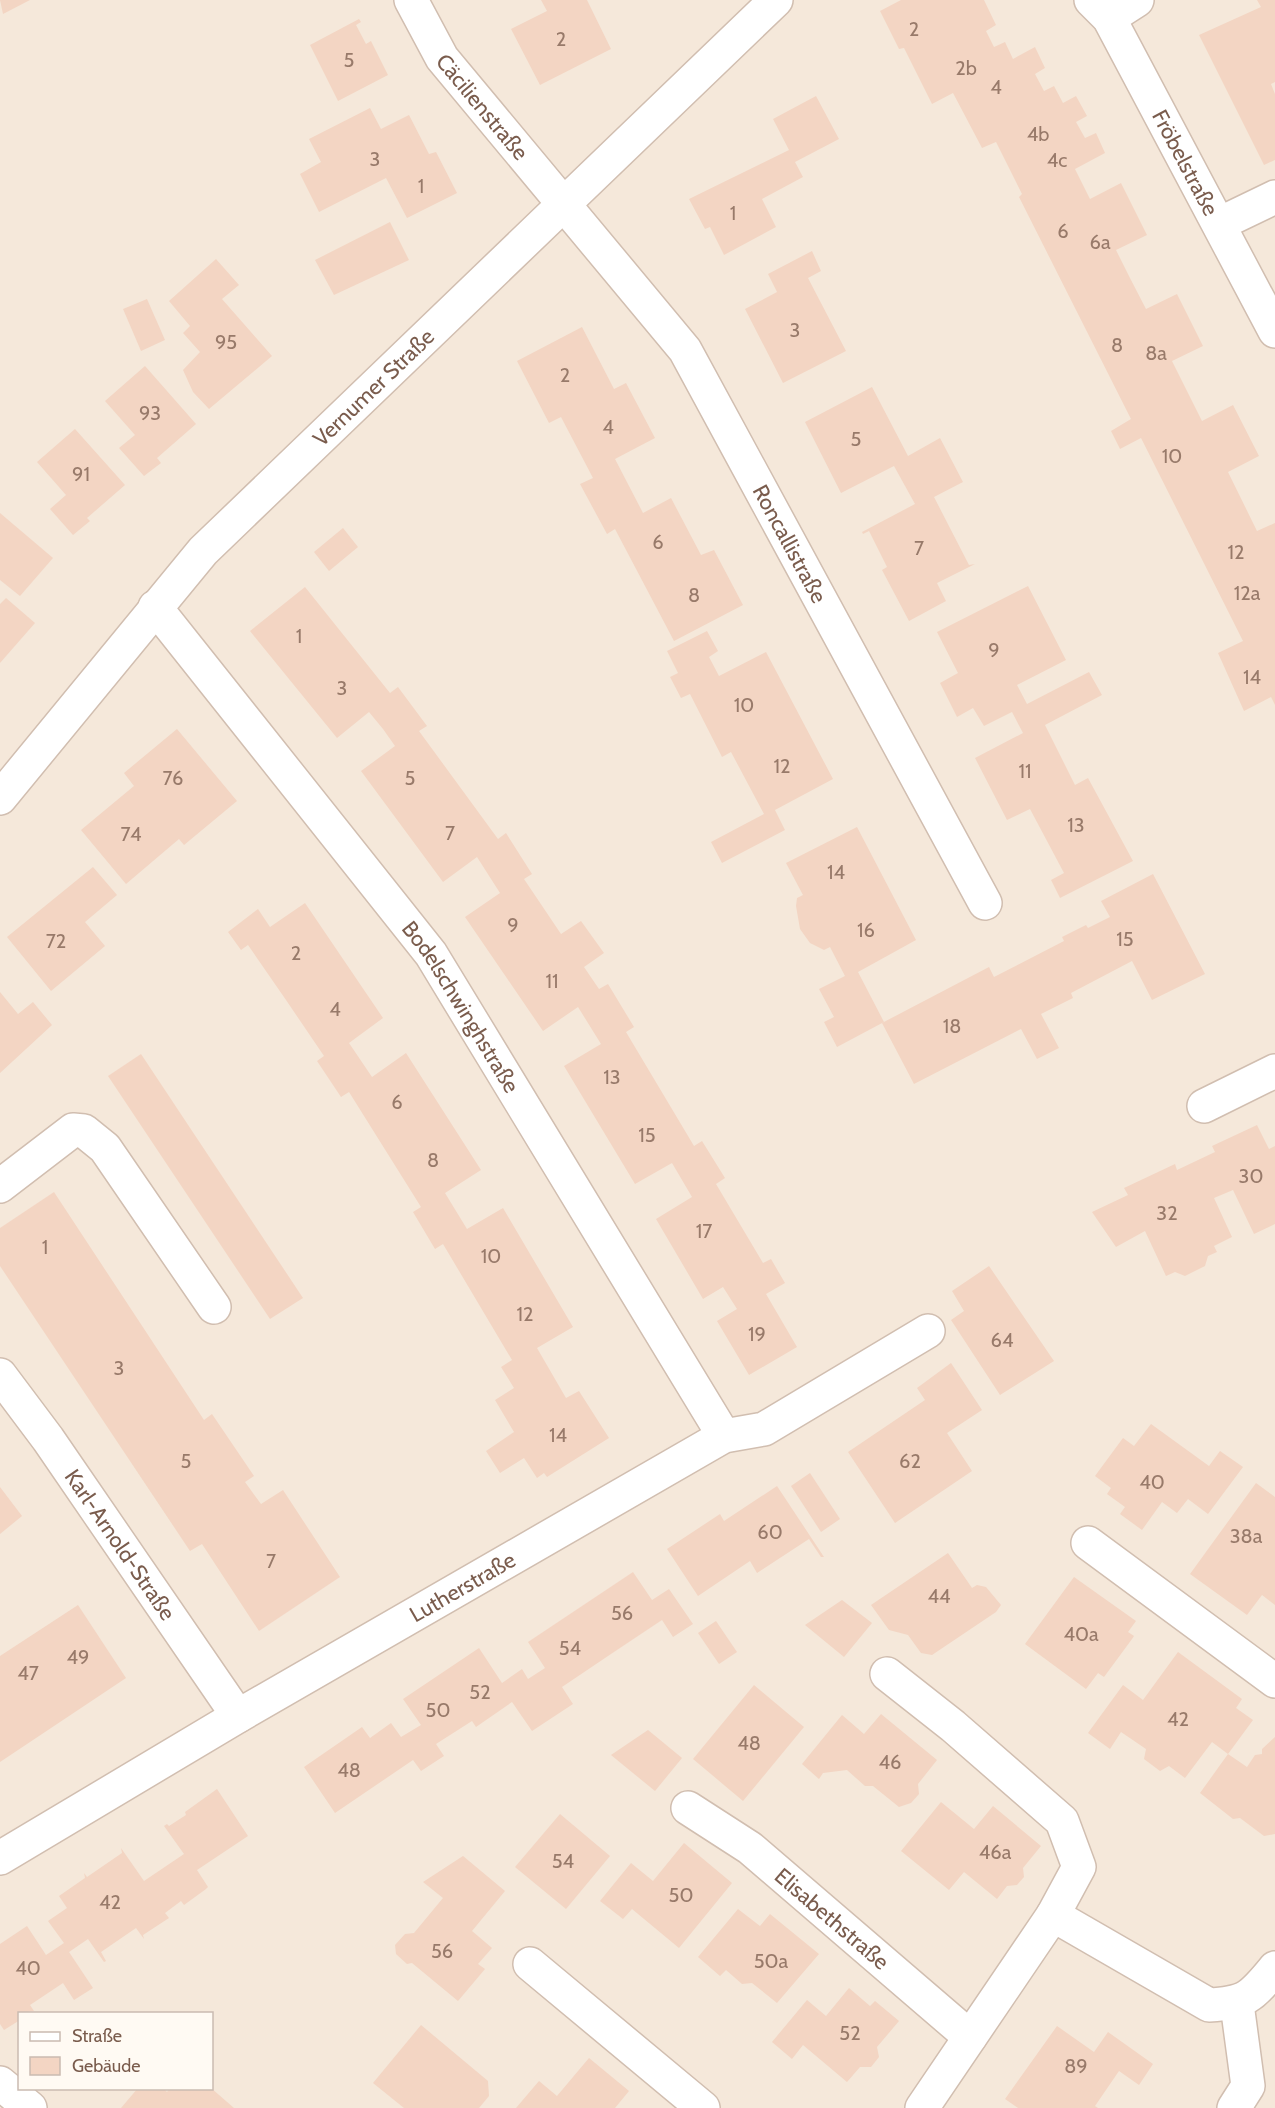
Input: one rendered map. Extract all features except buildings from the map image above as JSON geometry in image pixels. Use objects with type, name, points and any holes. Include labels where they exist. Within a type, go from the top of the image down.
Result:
[{"type":"street","name":"Cäcilienstraße","points":[[411,0],[442,58],[564,205]]},
{"type":"street","name":"Vernumer Straße","points":[[0,798],[203,551],[776,0]]},
{"type":"street","points":[[1100,9],[1137,0]]},
{"type":"street","name":"Fröbelstraße","points":[[1100,9],[1219,224],[1275,331]]},
{"type":"street","points":[[1219,224],[1275,197]]},
{"type":"street","name":"Roncallistraße","points":[[564,205],[685,350],[985,903]]},
{"type":"street","name":"Bodelschwinghstraße","points":[[155,607],[431,954],[724,1436]]},
{"type":"street","points":[[1204,1106],[1275,1071]]},
{"type":"street","points":[[0,1186],[73,1130],[84,1131],[105,1148],[214,1308]]},
{"type":"street","name":"Lutherstraße","points":[[0,1858],[238,1716],[724,1436],[764,1429],[928,1331]]},
{"type":"street","name":"Karl-Arnold-Straße","points":[[0,1375],[48,1439],[238,1716]]},
{"type":"street","points":[[1088,1543],[1275,1681]]},
{"type":"street","points":[[887,1674],[953,1726],[1062,1821],[1078,1868],[1053,1915],[922,2108]]},
{"type":"street","name":"Elisabethstraße","points":[[688,1808],[750,1848],[970,2037]]},
{"type":"street","points":[[1053,1915],[1209,2005],[1237,2004],[1257,1990],[1275,1968]]},
{"type":"street","points":[[530,1964],[580,2008],[703,2108]]},
{"type":"street","points":[[1234,2108],[1248,2086],[1237,2004]]},
{"type":"street","points":[[0,2083],[30,2108]]},
{"type":"shaded area","points":[[0,0],[1275,0],[1275,2108],[0,2108]]}]
